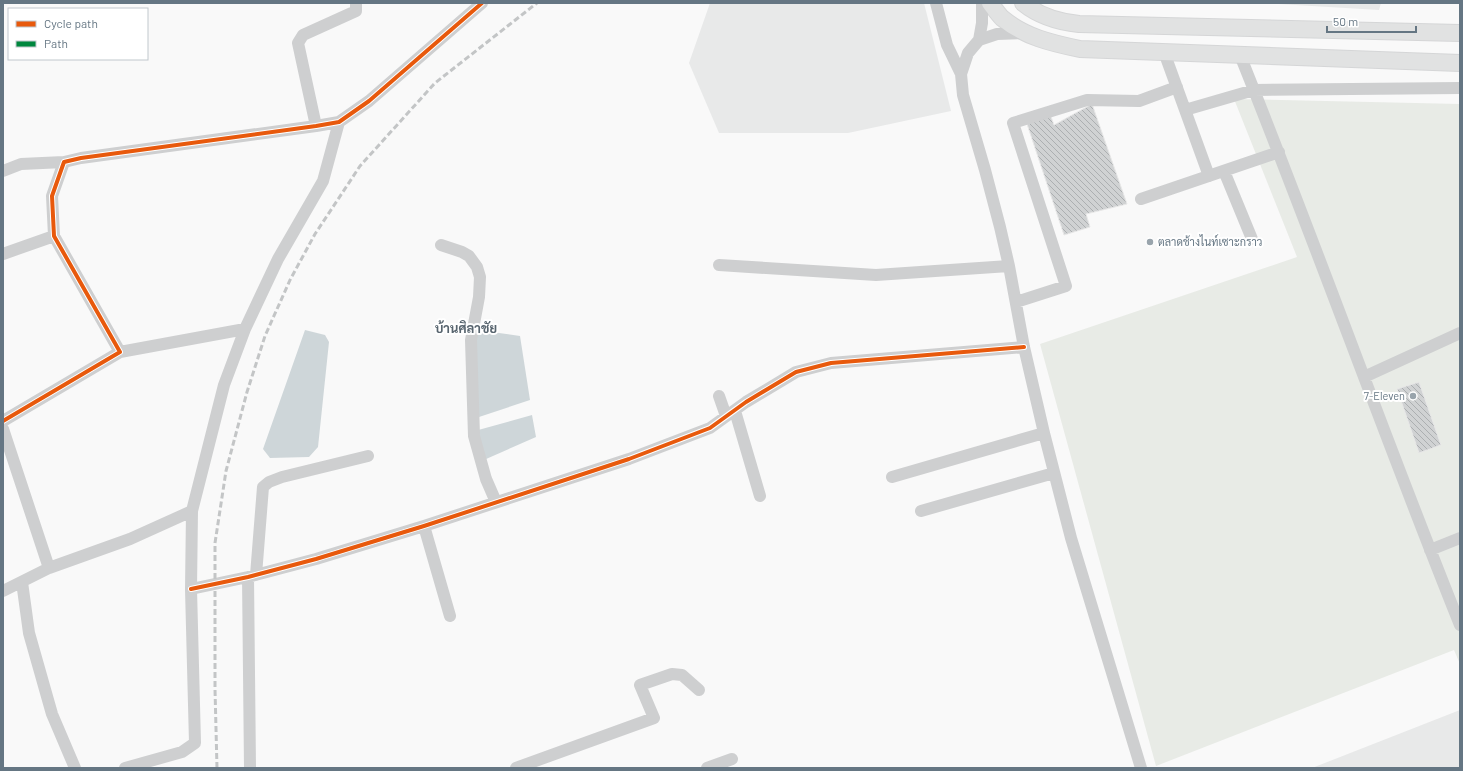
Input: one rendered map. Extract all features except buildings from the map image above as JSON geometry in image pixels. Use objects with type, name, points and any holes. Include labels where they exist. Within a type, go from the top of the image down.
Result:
[{"type":"main road","points":[[990,3],[1002,17],[1025,33],[1047,43],[1080,49],[1459,65]]},
{"type":"main road","points":[[1023,3],[1033,11],[1064,23],[1460,33]]},
{"type":"street","points":[[316,126],[298,43],[304,35],[356,11],[356,3]]},
{"type":"street","points":[[3,171],[21,164],[64,162],[81,158],[339,122],[369,101],[482,3]]},
{"type":"street","points":[[936,3],[947,45],[961,74],[963,95],[985,170],[1010,266],[1024,347],[1044,434],[1071,538],[1141,768]]},
{"type":"street","points":[[961,74],[968,53],[979,40],[982,23],[982,3]]},
{"type":"street","points":[[979,40],[997,34],[1025,33]]},
{"type":"street","points":[[1164,52],[1209,176]]},
{"type":"street","points":[[1240,55],[1279,152],[1430,550],[1460,625]]},
{"type":"street","points":[[1016,302],[1066,286],[1013,123],[1087,100],[1139,102],[1177,87]]},
{"type":"street","points":[[1185,110],[1254,90],[1460,88]]},
{"type":"street","points":[[124,768],[182,752],[195,743],[191,589],[192,511],[224,385],[244,329],[278,259],[323,181],[339,122]]},
{"type":"street","points":[[1141,199],[1279,152]]},
{"type":"street","points":[[64,162],[52,196],[54,236],[120,352]]},
{"type":"street","points":[[1224,171],[1252,239]]},
{"type":"street","points":[[3,254],[54,236]]},
{"type":"street","points":[[441,245],[469,256],[477,267],[480,277],[479,296],[471,340],[474,436],[484,472],[496,502]]},
{"type":"street","points":[[719,265],[876,275],[1010,266]]},
{"type":"street","points":[[3,421],[120,352],[244,329]]},
{"type":"street","points":[[1364,377],[1460,333]]},
{"type":"street","points":[[191,589],[252,576],[316,559],[424,526],[629,459],[710,428],[746,402],[796,372],[831,363],[1024,347]]},
{"type":"street","points":[[719,396],[730,414],[760,496]]},
{"type":"street","points":[[3,429],[49,568]]},
{"type":"street","points":[[892,478],[1044,434]]},
{"type":"street","points":[[250,768],[252,576],[263,487],[269,482],[282,478],[368,456]]},
{"type":"street","points":[[921,511],[1054,473]]},
{"type":"street","points":[[3,591],[49,568],[130,539],[192,511]]},
{"type":"street","points":[[424,526],[450,616]]},
{"type":"street","points":[[1430,550],[1460,538]]},
{"type":"street","points":[[22,582],[29,633],[52,714],[75,768]]},
{"type":"street","points":[[516,768],[654,718],[640,685],[672,674],[682,675],[699,690]]},
{"type":"street","points":[[707,768],[732,759]]},
{"type":"shaded area","points":[[710,3],[924,3],[951,111],[848,133],[719,133],[689,63]]},
{"type":"shaded area","points":[[1261,3],[1381,3],[1379,10]]},
{"type":"shaded area","points":[[1234,99],[1460,104],[1460,664],[1454,650],[1156,766],[1040,344],[1297,257]]},
{"type":"shaded area","points":[[305,330],[325,335],[329,342],[318,447],[309,457],[270,458],[263,449]]},
{"type":"shaded area","points":[[477,330],[520,336],[530,400],[479,417],[470,345]]},
{"type":"shaded area","points":[[532,415],[536,437],[477,463],[471,432]]},
{"type":"shaded area","points":[[1460,710],[1460,768],[1312,768]]},
{"type":"railway","points":[[217,768],[215,689],[215,543],[226,471],[247,392],[265,336],[290,280],[315,234],[360,166],[435,83],[537,3]]},
{"type":"cycle path","points":[[3,421],[120,352],[54,236],[52,196],[64,162],[81,158],[339,122],[369,101],[482,3]]},
{"type":"cycle path","points":[[191,589],[248,577],[316,559],[424,526],[629,459],[710,428],[746,402],[796,372],[831,363],[1024,347]]},
{"type":"place","name":"ตลาดช้างไนท์เซาะกราว","points":[[1150,242]]},
{"type":"place","name":"7-Eleven","points":[[1413,396]]},
{"type":"district","name":"บ้านศิลาชัย","points":[[466,328]]}]
